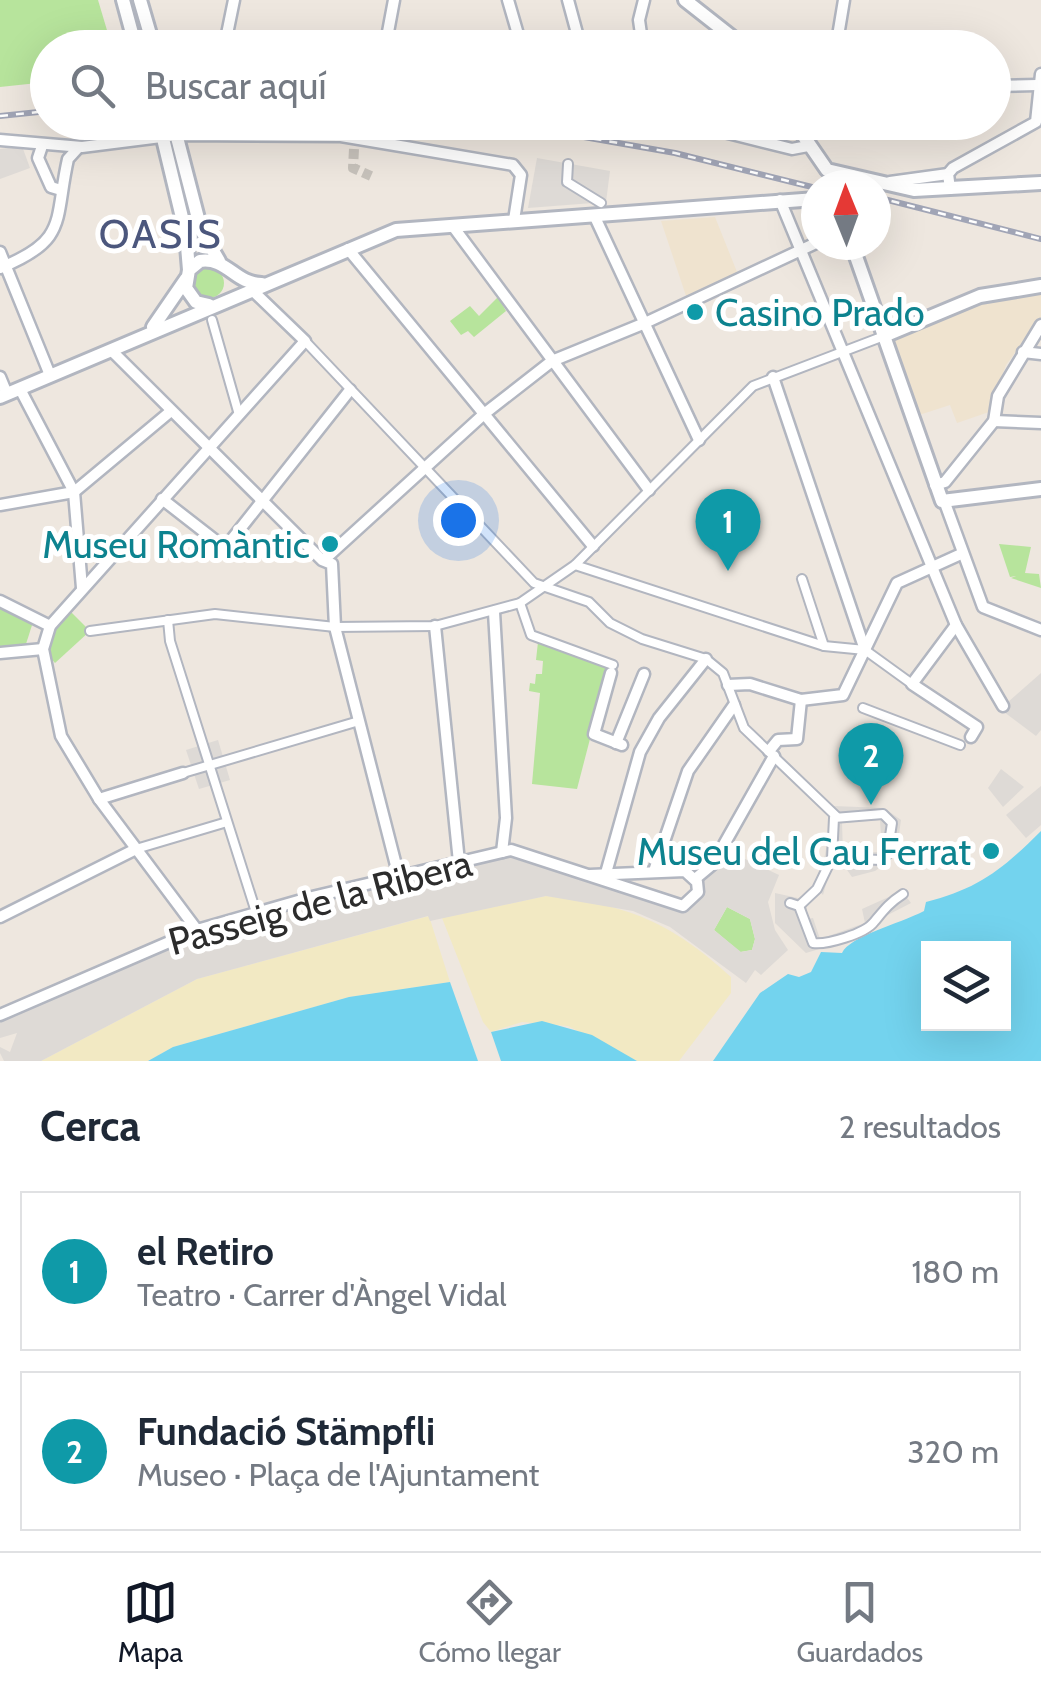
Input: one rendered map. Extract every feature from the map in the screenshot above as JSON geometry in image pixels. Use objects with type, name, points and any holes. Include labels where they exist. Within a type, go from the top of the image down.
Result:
[{"type":"street","points":[[123,0],[131,30]]},
{"type":"street","points":[[140,0],[149,30]]},
{"type":"street","points":[[228,30],[234,0]]},
{"type":"street","points":[[388,30],[394,0]]},
{"type":"street","points":[[508,0],[517,30]]},
{"type":"street","points":[[568,0],[576,30]]},
{"type":"street","points":[[640,30],[644,0]]},
{"type":"street","points":[[685,0],[723,30]]},
{"type":"street","points":[[839,30],[844,0]]},
{"type":"street","points":[[1011,84],[1039,80],[1036,122],[1011,139]]},
{"type":"street","points":[[0,140],[82,146],[120,140]]},
{"type":"street","points":[[172,140],[191,298],[218,303]]},
{"type":"street","points":[[173,140],[201,230],[219,261],[231,273],[258,287],[527,577],[545,588],[589,602],[610,624],[642,639],[706,659],[723,673],[744,728],[837,817],[883,814],[892,823],[890,842],[881,860],[832,858]]},
{"type":"street","points":[[349,140],[354,148]]},
{"type":"street","points":[[365,140],[513,165],[521,175],[514,220]]},
{"type":"street","points":[[756,140],[792,149],[808,146]]},
{"type":"street","points":[[804,140],[824,169],[914,190],[949,181],[1041,183]]},
{"type":"street","points":[[949,181],[1009,140]]},
{"type":"street","points":[[48,146],[66,170]]},
{"type":"street","points":[[48,146],[38,155],[51,187],[61,190]]},
{"type":"street","points":[[3,267],[49,241],[67,180],[70,154],[82,146]]},
{"type":"street","points":[[568,164],[567,182],[598,209],[699,440]]},
{"type":"street","points":[[9,393],[396,230],[598,209],[801,199]]},
{"type":"street","points":[[111,350],[322,560],[484,414],[552,361],[801,251],[780,200]]},
{"type":"street","points":[[452,225],[649,490]]},
{"type":"street","points":[[348,249],[593,546]]},
{"type":"street","points":[[0,252],[50,374]]},
{"type":"street","points":[[148,332],[200,260],[219,261]]},
{"type":"street","points":[[805,260],[956,625],[1002,704]]},
{"type":"street","points":[[857,260],[935,485],[945,502],[983,607],[1041,630]]},
{"type":"street","points":[[218,303],[232,291],[231,273]]},
{"type":"street","points":[[90,631],[215,614],[334,627],[435,626],[520,603],[575,565],[753,386],[980,296],[1041,286]]},
{"type":"street","points":[[212,320],[238,415]]},
{"type":"street","points":[[935,485],[945,482],[994,421],[998,396],[1041,324]]},
{"type":"street","points":[[196,930],[98,799],[61,736],[43,649],[48,631],[82,588],[305,341]]},
{"type":"street","points":[[1023,352],[1041,354]]},
{"type":"street","points":[[0,377],[74,492],[82,588]]},
{"type":"street","points":[[774,377],[864,650]]},
{"type":"street","points":[[162,499],[226,548],[350,390]]},
{"type":"street","points":[[0,505],[74,492],[171,411]]},
{"type":"street","points":[[994,421],[1041,424]]},
{"type":"street","points":[[945,502],[1041,489]]},
{"type":"street","points":[[728,685],[750,684],[801,700],[843,695],[898,582],[961,554]]},
{"type":"street","points":[[326,558],[332,564],[334,627],[399,877]]},
{"type":"street","points":[[575,565],[824,646],[864,650],[974,732]]},
{"type":"street","points":[[802,579],[824,646]]},
{"type":"street","points":[[0,601],[48,631]]},
{"type":"street","points":[[520,603],[530,636],[612,669],[594,734],[619,744],[644,674]]},
{"type":"street","points":[[494,612],[506,818],[502,852]]},
{"type":"street","points":[[168,620],[170,641],[256,912]]},
{"type":"street","points":[[912,684],[956,625]]},
{"type":"street","points":[[435,626],[459,862]]},
{"type":"street","points":[[0,653],[43,649]]},
{"type":"street","points":[[606,873],[613,835],[639,751],[706,659]]},
{"type":"street","points":[[696,879],[713,864],[778,740],[797,738],[801,700]]},
{"type":"street","points":[[654,871],[688,771],[734,705]]},
{"type":"street","points":[[864,708],[960,745]]},
{"type":"street","points":[[98,799],[359,721]]},
{"type":"street","points":[[837,817],[832,858],[817,889],[794,905],[811,940],[822,944],[870,926],[884,906],[903,894]]},
{"type":"street","points":[[0,917],[136,849],[227,822]]},
{"type":"street","name":"Passeig de la Ribera","points":[[0,1016],[196,930],[502,852],[519,851],[590,875],[683,906],[696,898],[696,879],[684,871],[590,875]]},
{"type":"shaded area","points":[[22,146],[30,168],[0,179],[0,149]]},
{"type":"shaded area","points":[[537,158],[610,171],[606,202],[528,208]]},
{"type":"shaded area","points":[[715,217],[739,277],[687,299],[661,221]]},
{"type":"shaded area","points":[[1041,291],[1041,317],[1006,365],[989,412],[957,423],[950,405],[916,416],[891,343],[894,336],[992,297]]},
{"type":"shaded area","points":[[1041,673],[1041,730],[1036,736],[1000,709]]},
{"type":"shaded area","points":[[218,740],[230,780],[199,789],[186,750]]},
{"type":"shaded area","points":[[1001,769],[1024,787],[1003,807],[988,788]]},
{"type":"shaded area","points":[[1041,786],[1041,825],[1026,838],[1006,815]]},
{"type":"shaded area","points":[[833,806],[884,808],[901,820],[897,848],[890,860],[875,871],[852,877],[845,867],[831,867],[823,895],[814,885],[825,855]],"holes":[[[880,820],[882,852],[843,852],[842,823]]]},
{"type":"shaded area","points":[[695,845],[720,847],[779,875],[768,902],[775,930],[788,950],[761,975],[755,970],[746,983],[670,927],[633,911],[546,896],[430,921],[428,916],[197,979],[41,1061],[4,1061],[0,1053],[0,1047],[10,1052],[17,1033],[0,1038],[0,1021],[191,938],[305,904],[509,857],[676,910],[688,908],[701,891],[696,875],[658,869],[665,848],[693,850]],"holes":[[[727,907],[750,919],[755,939],[752,950],[741,952],[714,930]]]},
{"type":"shaded area","points":[[902,891],[911,903],[880,919],[875,929],[806,953],[775,923],[775,893],[807,900],[807,919],[813,918],[820,939],[865,923],[862,909]]},
{"type":"green space","points":[[0,0],[98,0],[107,30],[30,30],[30,84],[0,87]]},
{"type":"green space","points":[[209,268],[220,272],[224,283],[220,294],[209,298],[198,294],[194,283],[198,272]]},
{"type":"green space","points":[[498,297],[506,311],[474,337],[468,331],[461,335],[450,321],[470,306],[479,316]]},
{"type":"green space","points":[[999,544],[1031,547],[1025,573],[1039,574],[1041,588],[1010,577]]},
{"type":"green space","points":[[0,606],[33,622],[26,644],[0,647]]},
{"type":"green space","points":[[63,612],[71,612],[90,631],[55,663],[43,649]]},
{"type":"green space","points":[[532,639],[571,645],[610,662],[577,789],[532,784],[540,693],[529,691],[536,674],[542,674],[543,661],[536,660],[538,642]]},
{"type":"green space","points":[[727,907],[750,919],[755,939],[752,950],[740,952],[714,930]]},
{"type":"sand","points":[[546,896],[601,904],[646,919],[688,942],[731,977],[731,993],[679,1061],[637,1061],[568,1026],[522,1022],[491,1032],[483,1022],[442,918]]},
{"type":"sand","points":[[429,916],[450,982],[349,997],[173,1047],[148,1061],[41,1061],[197,979]]},
{"type":"water","points":[[1041,831],[1041,1061],[713,1061],[760,993],[788,974],[799,977],[811,972],[821,952],[842,953],[865,936],[924,911],[926,902],[960,891],[1000,868]]},
{"type":"water","points":[[450,982],[478,1061],[148,1061],[173,1047],[349,997]]},
{"type":"water","points":[[542,1021],[592,1035],[637,1061],[501,1061],[491,1032]]},
{"type":"tunnel","points":[[354,149],[353,168],[371,176]]},
{"type":"railway","points":[[0,116],[30,113]]},
{"type":"railway","points":[[601,140],[675,153],[801,184]]},
{"type":"railway","points":[[891,201],[1041,239]]},
{"type":"place","name":"Casino Prado","points":[[695,312]]},
{"type":"place","name":"Museu Romàntic","points":[[330,544]]},
{"type":"place","name":"el Retiro","points":[[728,571]]},
{"type":"place","name":"Fundació Stämpfli","points":[[871,805]]},
{"type":"place","name":"Museu del Cau Ferrat","points":[[991,851]]},
{"type":"district","name":"OASIS","points":[[161,233]]}]
